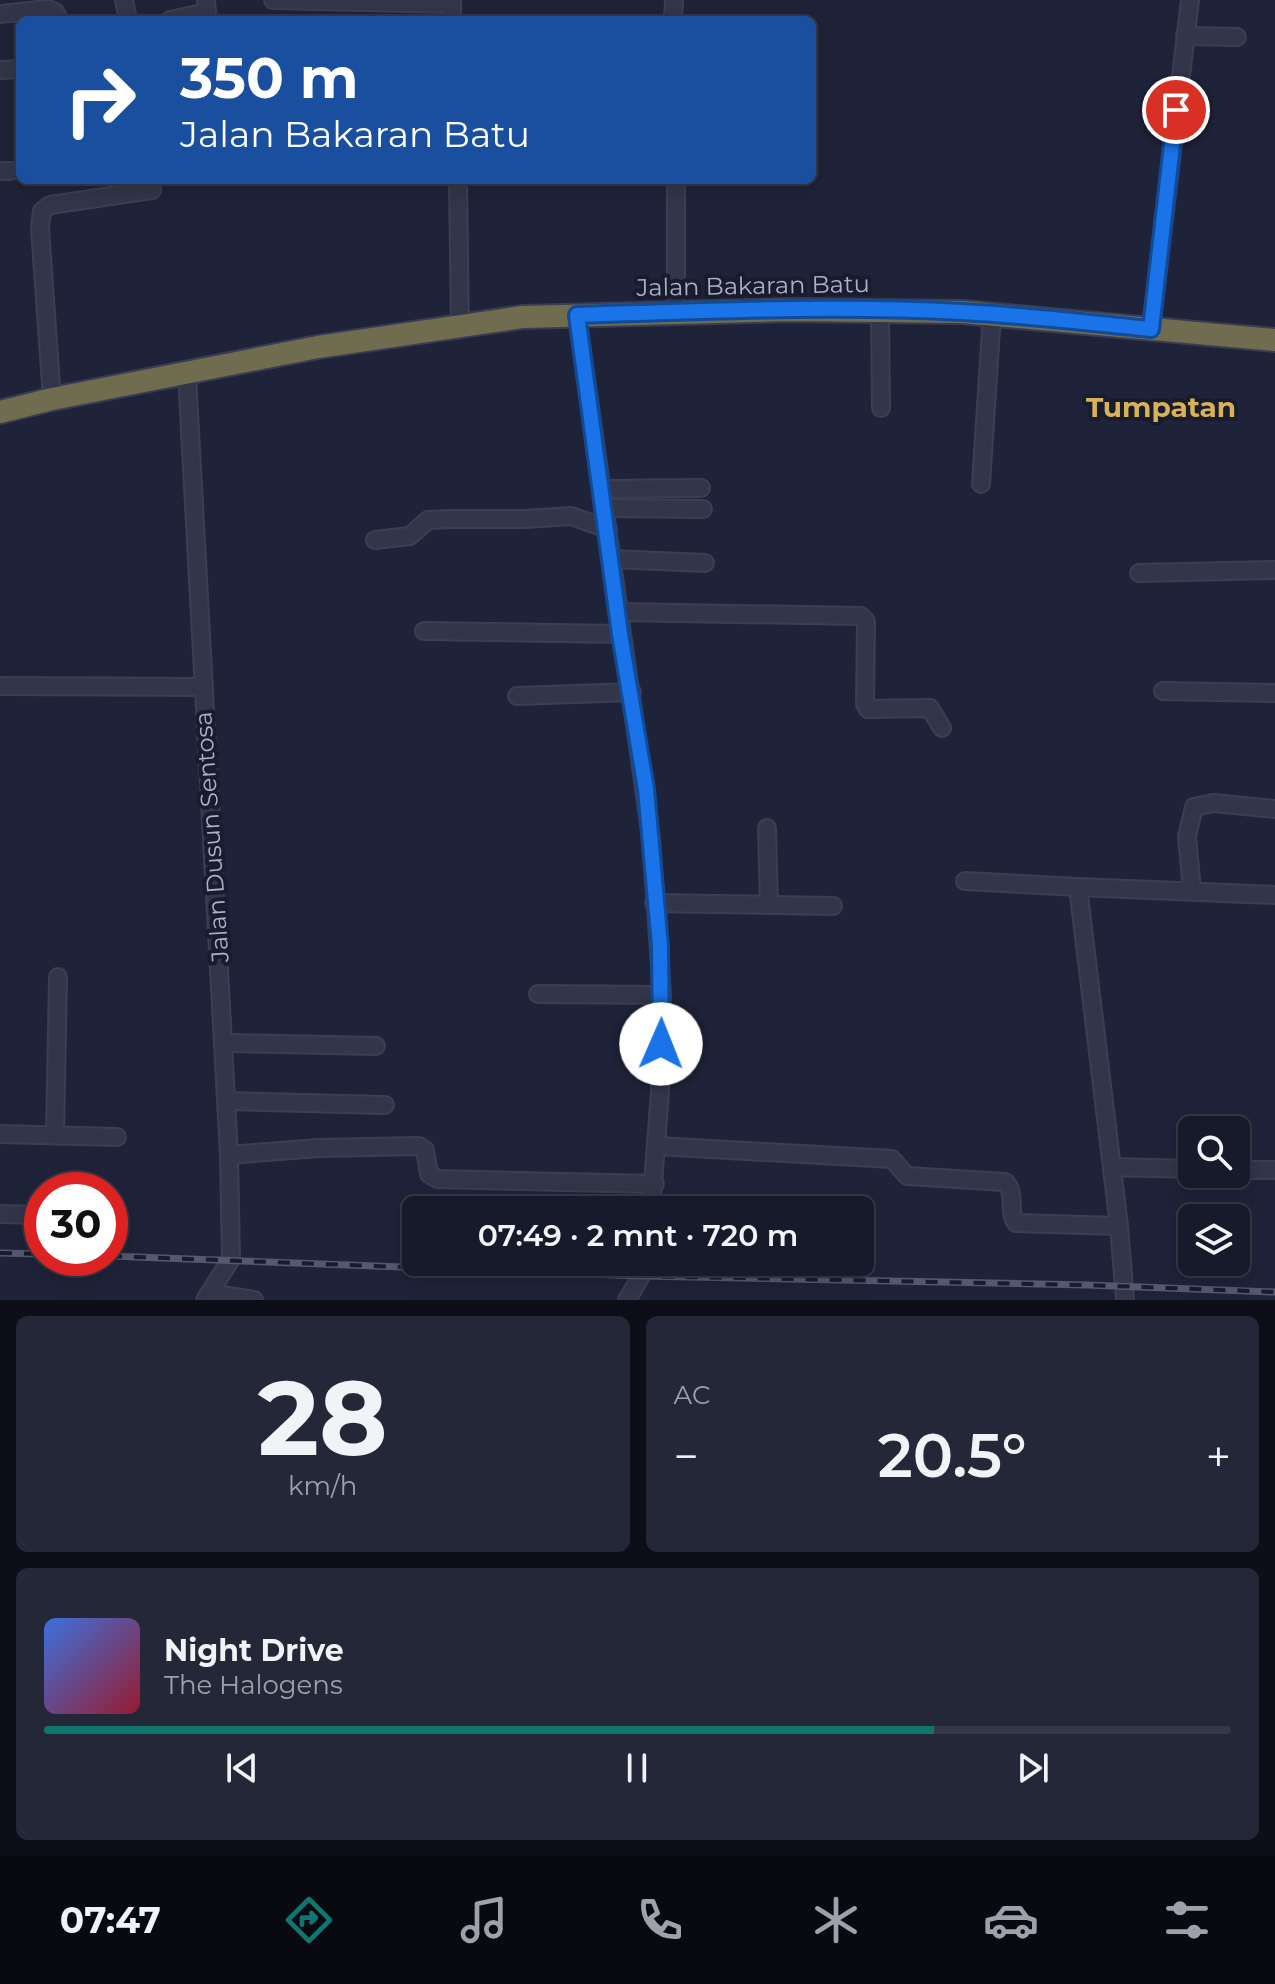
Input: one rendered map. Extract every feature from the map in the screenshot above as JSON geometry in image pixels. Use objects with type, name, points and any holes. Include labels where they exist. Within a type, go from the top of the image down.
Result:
[{"type":"highway","name":"Jalan Bakaran Batu","points":[[0,412],[318,347],[522,317],[880,310],[992,314],[1275,340]]},
{"type":"street","points":[[188,16],[207,12],[206,0]]},
{"type":"street","points":[[273,0],[452,8]]},
{"type":"street","points":[[1151,329],[1190,0]]},
{"type":"street","points":[[0,14],[48,9],[58,16]]},
{"type":"street","points":[[1185,36],[1237,37]]},
{"type":"street","points":[[458,184],[460,328]]},
{"type":"street","points":[[676,184],[676,312]]},
{"type":"street","points":[[52,399],[40,228],[42,211],[50,205],[152,190]]},
{"type":"street","points":[[880,310],[881,408]]},
{"type":"street","points":[[981,484],[992,314]]},
{"type":"street","points":[[577,315],[648,814],[662,995],[653,1196]]},
{"type":"street","name":"Jalan Dusun Sentosa","points":[[187,375],[229,1155],[231,1259],[208,1296]]},
{"type":"street","points":[[601,489],[701,488]]},
{"type":"street","points":[[604,508],[703,509]]},
{"type":"street","points":[[375,540],[410,536],[428,520],[571,516],[608,529]]},
{"type":"street","points":[[612,559],[705,563]]},
{"type":"street","points":[[1139,573],[1275,570]]},
{"type":"street","points":[[618,612],[861,616],[866,621],[865,704],[868,709],[930,708],[942,728]]},
{"type":"street","points":[[424,631],[620,634]]},
{"type":"street","points":[[0,686],[203,687]]},
{"type":"street","points":[[1163,691],[1275,693]]},
{"type":"street","points":[[517,696],[632,692]]},
{"type":"street","points":[[1192,891],[1187,836],[1194,807],[1206,803],[1275,809]]},
{"type":"street","points":[[767,828],[769,905]]},
{"type":"street","points":[[965,881],[1275,895]]},
{"type":"street","points":[[1078,887],[1125,1298]]},
{"type":"street","points":[[654,903],[833,906]]},
{"type":"street","points":[[55,1135],[58,977]]},
{"type":"street","points":[[538,994],[662,995]]},
{"type":"street","points":[[225,1043],[376,1046]]},
{"type":"street","points":[[227,1101],[385,1105]]},
{"type":"street","points":[[0,1134],[117,1137]]},
{"type":"street","points":[[229,1155],[318,1148],[419,1146],[425,1150],[429,1174],[437,1179],[655,1184]]},
{"type":"street","points":[[657,1146],[892,1159],[907,1176],[1005,1182],[1011,1189],[1012,1219],[1016,1223],[1119,1226]]},
{"type":"street","points":[[1112,1167],[1178,1169]]},
{"type":"street","points":[[1250,1170],[1275,1170]]},
{"type":"street","points":[[0,1214],[24,1215]]},
{"type":"street","points":[[627,1300],[641,1276]]},
{"type":"street","points":[[208,1296],[254,1300]]},
{"type":"railway","points":[[0,1253],[24,1254]]},
{"type":"railway","points":[[128,1257],[641,1276],[1275,1292]]},
{"type":"district","name":"Tumpatan","points":[[1161,407]]},
{"type":"route","points":[[661,1044],[660,946],[646,789],[620,634],[577,315],[788,310],[922,311],[1151,329],[1176,110]]}]
